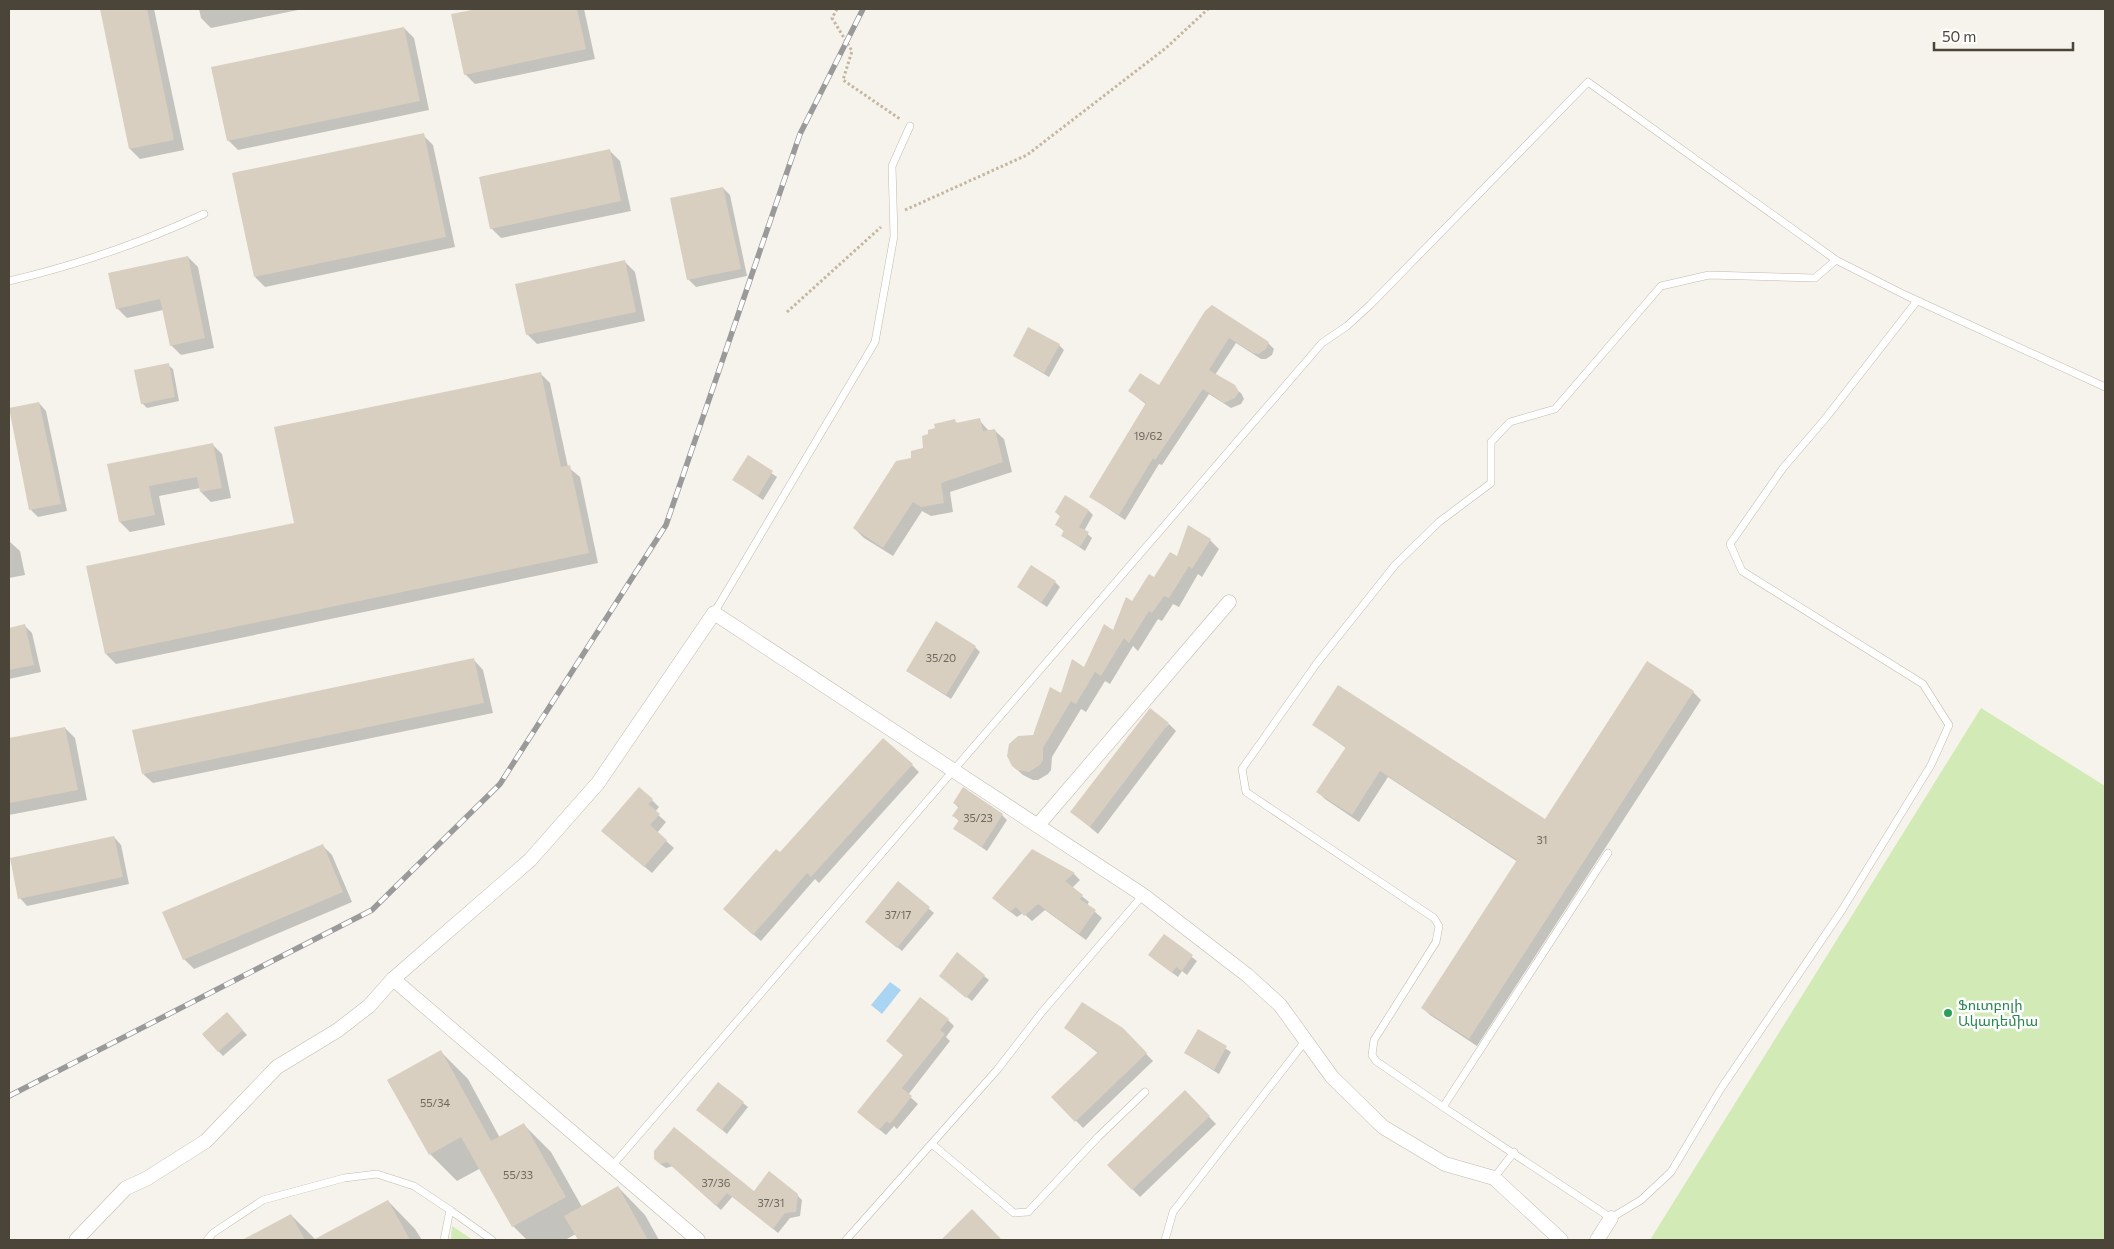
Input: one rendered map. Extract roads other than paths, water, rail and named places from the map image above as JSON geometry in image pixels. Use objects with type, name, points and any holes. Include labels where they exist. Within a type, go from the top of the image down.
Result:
[{"type":"street","points":[[1038,825],[1229,602]]},
{"type":"street","points":[[76,1240],[126,1188],[146,1179],[206,1142],[276,1066],[338,1030],[369,1006],[393,979],[530,860],[598,783],[714,613],[1143,895],[1254,981],[1280,1005],[1332,1076],[1383,1127],[1445,1164],[1494,1178],[1561,1240]]},
{"type":"street","points":[[393,979],[698,1240]]},
{"type":"street","points":[[1597,1240],[1611,1218]]},
{"type":"lane","points":[[612,1166],[1322,343],[1347,326],[1370,305],[1588,82],[1836,260],[1917,301],[2105,387]]},
{"type":"lane","points":[[714,613],[876,342],[894,236],[892,166],[910,126]]},
{"type":"lane","points":[[9,281],[61,269],[144,241],[204,214]]},
{"type":"lane","points":[[1836,260],[1815,278],[1710,275],[1661,286],[1555,409],[1510,422],[1491,442],[1490,483],[1438,522],[1395,565],[1317,663],[1242,769],[1246,792],[1434,918],[1439,926],[1436,942],[1374,1040],[1372,1055],[1376,1061],[1611,1218],[1641,1200],[1671,1172],[1720,1090],[1867,870],[1931,765],[1948,725],[1923,684],[1742,571],[1730,544],[1783,468],[1826,419],[1917,301]]},
{"type":"lane","points":[[1443,1107],[1608,853]]},
{"type":"lane","points":[[846,1240],[932,1144],[1143,895]]},
{"type":"lane","points":[[1164,1240],[1173,1212],[1306,1040]]},
{"type":"lane","points":[[932,1144],[1014,1213],[1028,1212],[1098,1137],[1145,1092]]},
{"type":"lane","points":[[1494,1178],[1514,1152]]},
{"type":"lane","points":[[207,1240],[263,1200],[344,1178],[378,1174],[414,1186],[492,1240]]},
{"type":"lane","points":[[444,1240],[450,1210]]},
{"type":"water","points":[[890,982],[901,990],[882,1014],[871,1005]]},
{"type":"railway","points":[[9,1096],[372,910],[500,784],[666,525],[800,134],[863,9]]},
{"type":"place","name":"Ֆուտբոլի Ակադեմիա","points":[[1948,1013]]}]
